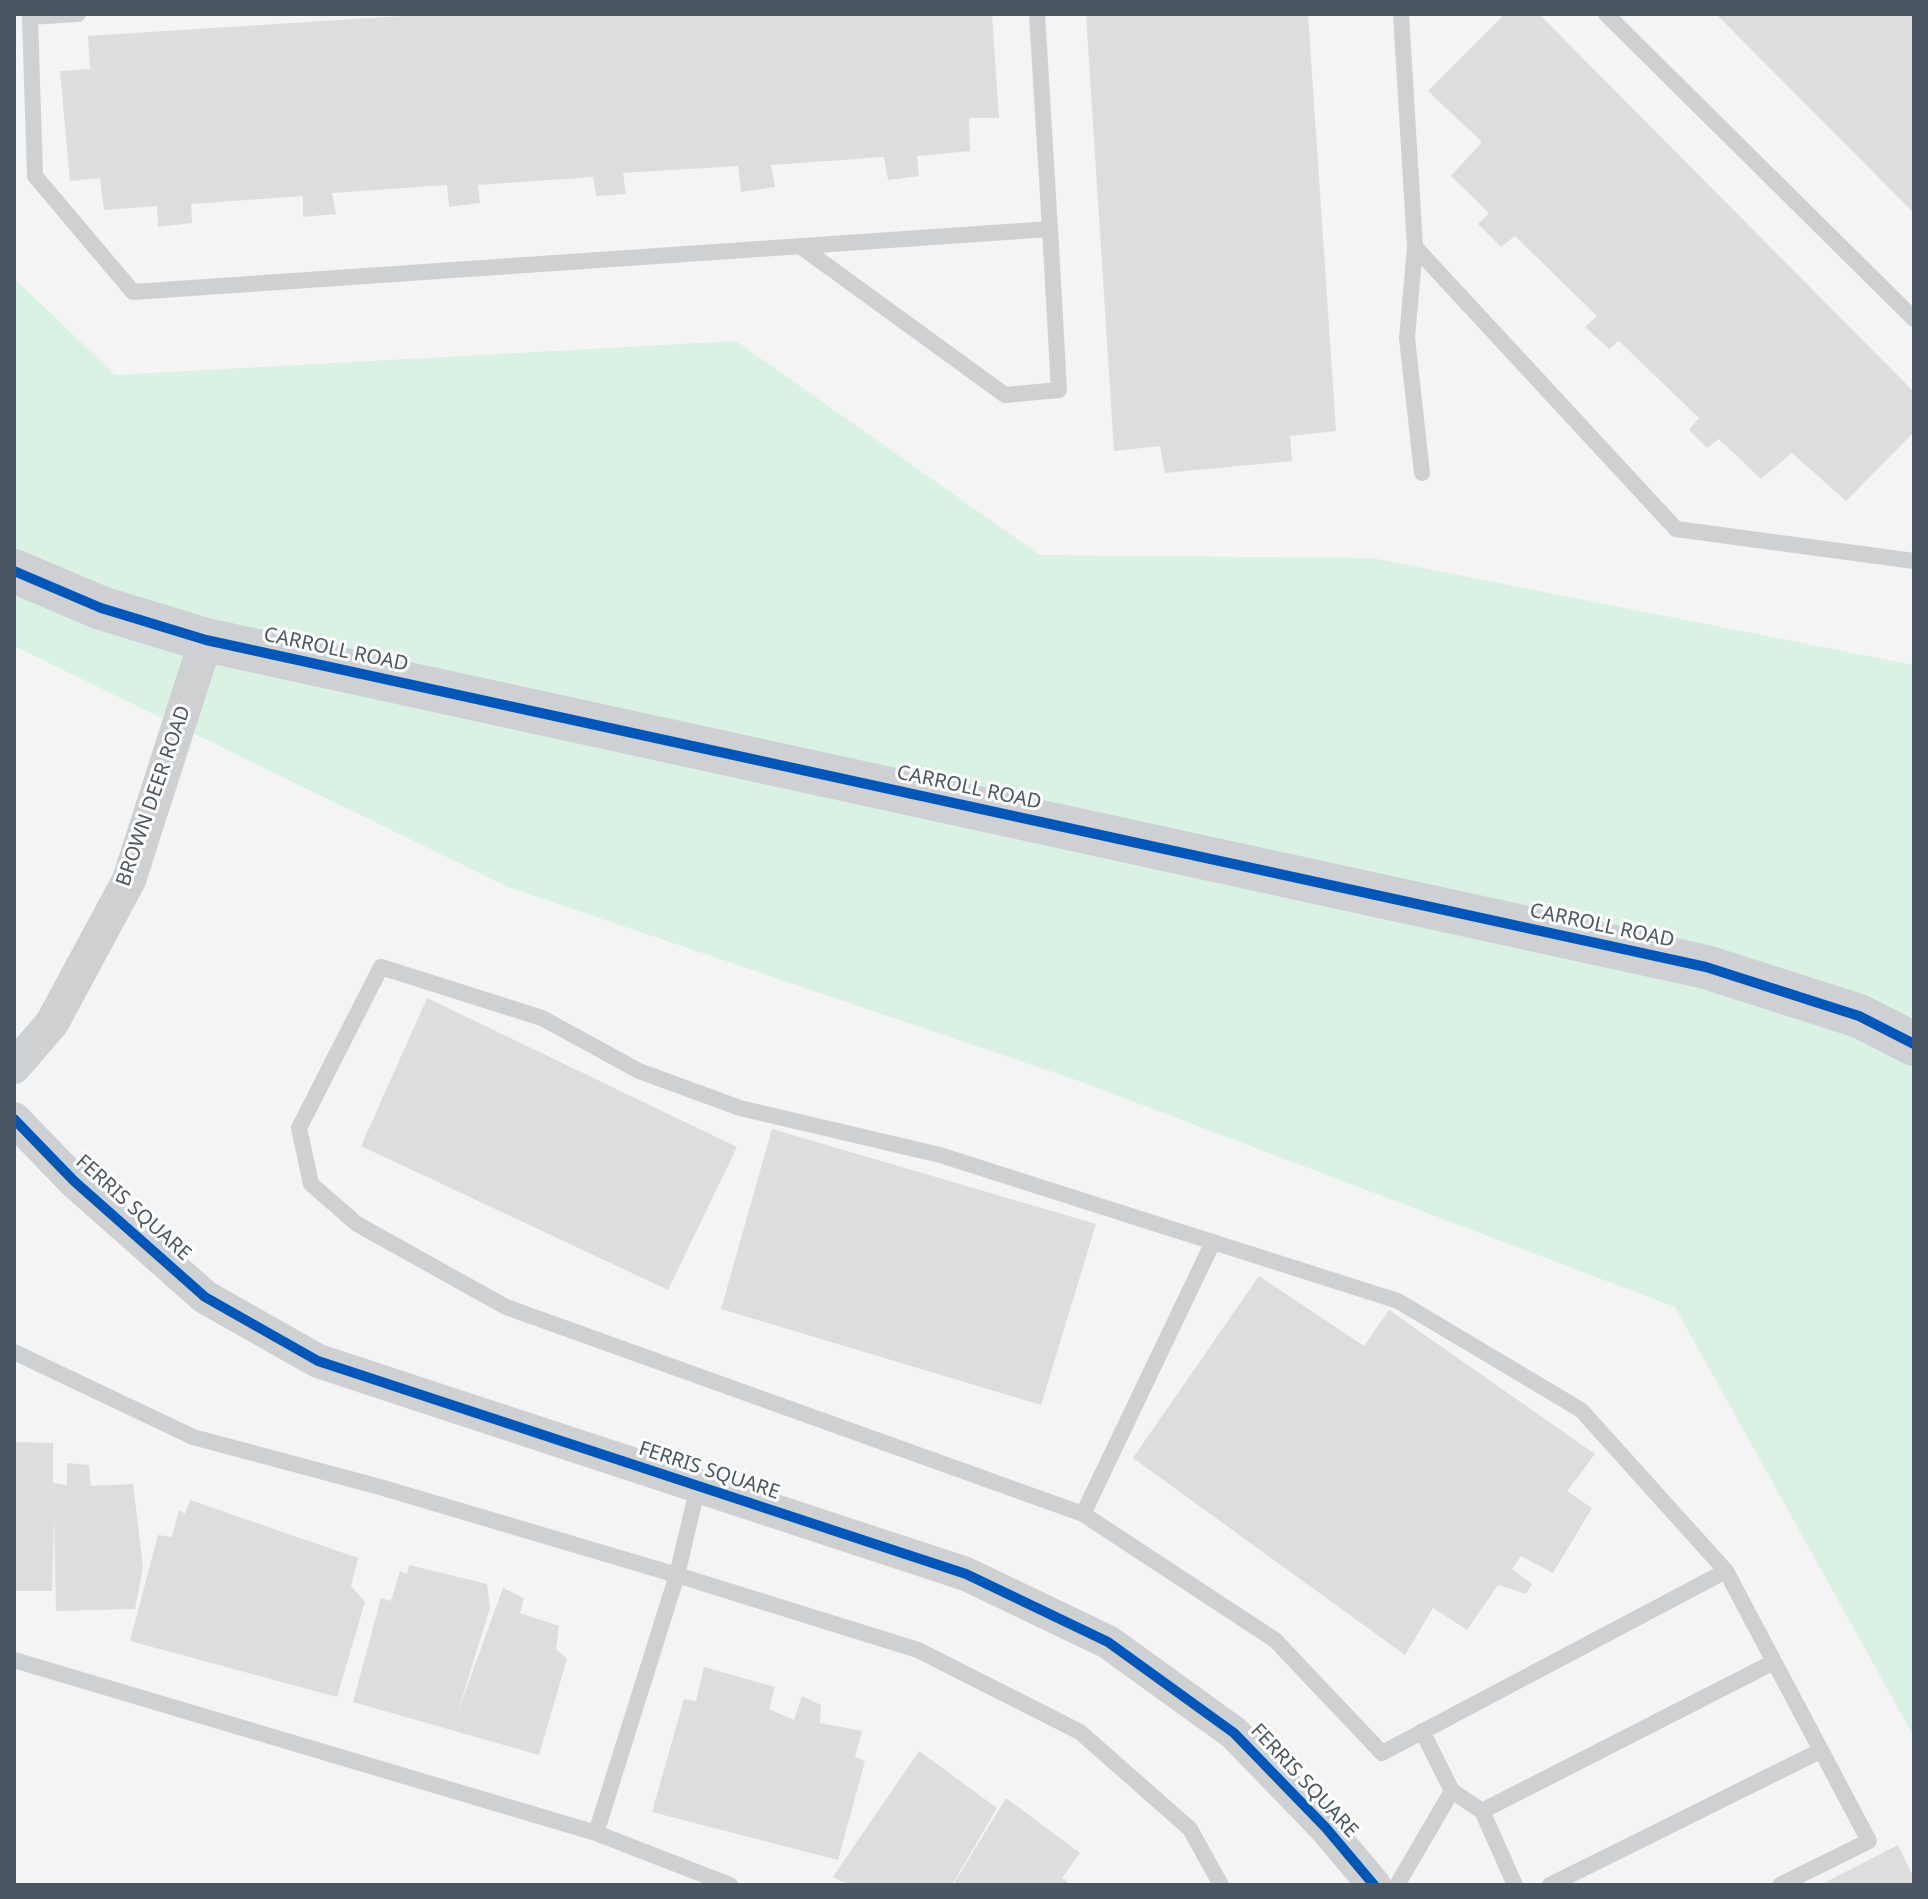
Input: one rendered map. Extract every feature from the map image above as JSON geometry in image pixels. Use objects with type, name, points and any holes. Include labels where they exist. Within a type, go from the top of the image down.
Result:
[{"type":"main road","name":"CARROLL ROAD","points":[[14,571],[101,608],[206,640],[1706,967],[1859,1016],[1914,1044]]},
{"type":"street","name":"BROWN DEER ROAD","points":[[14,1067],[52,1023],[129,880],[206,640]]},
{"type":"street","name":"FERRIS SQUARE","points":[[14,1119],[74,1181],[205,1297],[318,1361],[966,1574],[1108,1642],[1234,1733],[1326,1828],[1374,1885]]},
{"type":"lane","points":[[78,14],[30,17],[35,176],[133,292],[1050,229]]},
{"type":"lane","points":[[800,246],[1005,395],[1059,390],[1037,14]]},
{"type":"lane","points":[[1401,14],[1415,247],[1407,338],[1422,473]]},
{"type":"lane","points":[[1606,14],[1914,319]]},
{"type":"lane","points":[[1415,247],[1676,529],[1914,561]]},
{"type":"lane","points":[[1726,1571],[1382,1753],[1275,1640],[1083,1514],[506,1307],[357,1224],[311,1184],[299,1128],[381,967],[542,1018],[639,1071],[740,1108],[940,1155],[1398,1301],[1581,1410],[1726,1571],[1869,1841],[1780,1885]]},
{"type":"lane","points":[[1083,1514],[1213,1242]]},
{"type":"lane","points":[[14,1352],[193,1437],[380,1487],[918,1650],[1080,1732],[1190,1829],[1221,1885]]},
{"type":"lane","points":[[596,1833],[677,1575],[698,1486]]},
{"type":"lane","points":[[14,1660],[596,1833],[730,1885]]},
{"type":"lane","points":[[1482,1811],[1774,1662]]},
{"type":"lane","points":[[1422,1731],[1452,1791],[1482,1811],[1515,1885]]},
{"type":"lane","points":[[1550,1885],[1820,1751]]},
{"type":"lane","points":[[1397,1885],[1452,1791]]},
{"type":"green space","points":[[14,278],[115,375],[736,341],[1040,555],[1372,558],[1914,665],[1914,1737],[1675,1307],[1079,1081],[508,887],[14,646]]},
{"type":"building","points":[[432,14],[992,14],[999,118],[969,118],[970,151],[917,156],[919,176],[888,180],[884,157],[771,165],[775,187],[741,192],[738,166],[623,173],[626,194],[596,196],[593,177],[478,185],[480,203],[449,207],[447,185],[332,193],[336,214],[303,217],[303,196],[191,204],[192,223],[158,227],[157,206],[104,210],[100,178],[70,181],[60,71],[90,69],[88,36]]},
{"type":"building","points":[[1086,14],[1308,14],[1336,431],[1290,436],[1292,461],[1165,473],[1160,446],[1114,451]]},
{"type":"building","points":[[1505,14],[1539,14],[1914,392],[1914,432],[1846,501],[1792,453],[1761,479],[1719,439],[1707,448],[1689,430],[1699,418],[1619,341],[1609,349],[1585,327],[1597,316],[1515,236],[1501,247],[1478,224],[1489,213],[1451,176],[1482,142],[1428,91]]},
{"type":"building","points":[[1716,14],[1914,14],[1914,213]]},
{"type":"building","points":[[427,998],[737,1147],[668,1290],[361,1146]]},
{"type":"building","points":[[772,1129],[1096,1224],[1041,1405],[721,1309]]},
{"type":"building","points":[[1259,1276],[1364,1346],[1389,1310],[1595,1454],[1567,1491],[1592,1508],[1553,1573],[1521,1556],[1512,1569],[1532,1584],[1526,1594],[1498,1585],[1467,1630],[1433,1608],[1405,1655],[1133,1458]]},
{"type":"building","points":[[14,1442],[53,1443],[53,1483],[67,1485],[67,1463],[89,1465],[91,1486],[133,1484],[143,1567],[135,1609],[56,1611],[54,1517],[52,1591],[14,1591]]},
{"type":"building","points":[[190,1500],[358,1558],[351,1586],[365,1602],[337,1697],[130,1641],[158,1535],[172,1537],[179,1510],[185,1514]]},
{"type":"building","points":[[409,1565],[487,1584],[490,1608],[457,1714],[503,1588],[524,1598],[520,1613],[559,1626],[556,1649],[567,1659],[539,1755],[353,1702],[381,1598],[391,1601],[400,1571],[407,1574]]},
{"type":"building","points":[[704,1667],[775,1687],[769,1709],[794,1720],[802,1696],[821,1705],[820,1723],[862,1731],[855,1757],[865,1761],[838,1860],[652,1812],[684,1699],[696,1701]]},
{"type":"building","points":[[919,1751],[997,1808],[952,1885],[849,1885],[833,1877]]},
{"type":"building","points":[[1006,1798],[1080,1853],[1062,1878],[1072,1885],[953,1885]]},
{"type":"building","points":[[1898,1845],[1914,1878],[1914,1885],[1820,1885]]},
{"type":"cycle path","points":[[14,571],[101,608],[206,640],[1706,967],[1859,1016],[1914,1044]]},
{"type":"cycle path","points":[[14,1119],[74,1181],[205,1297],[318,1361],[966,1574],[1108,1642],[1234,1733],[1326,1828],[1374,1885]]}]
